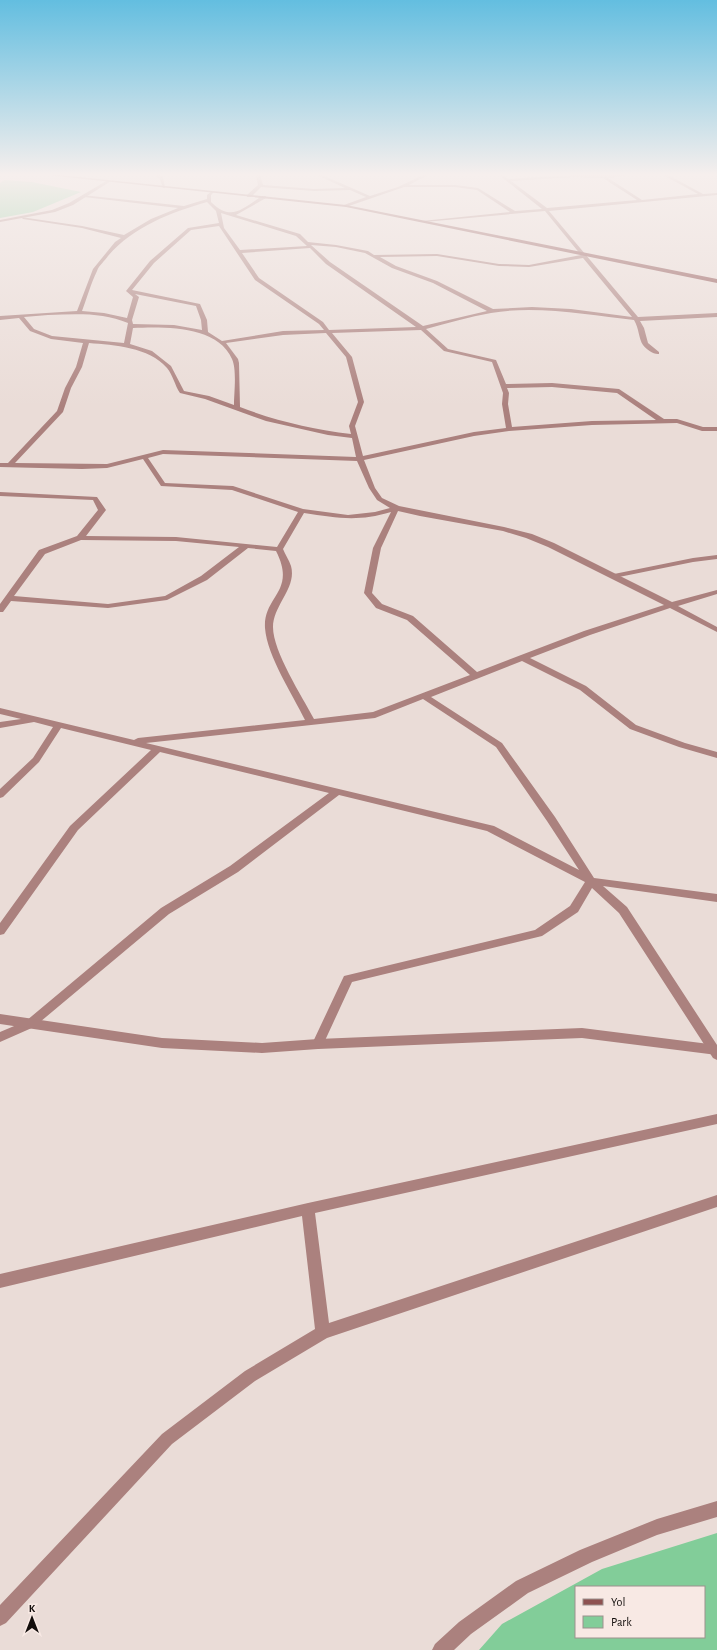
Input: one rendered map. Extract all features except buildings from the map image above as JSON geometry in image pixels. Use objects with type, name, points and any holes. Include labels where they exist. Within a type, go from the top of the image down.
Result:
[{"type":"main road","points":[[566,252],[717,281]]},
{"type":"street","points":[[79,313],[95,269],[111,252]]},
{"type":"street","points":[[129,291],[152,262],[164,252]]},
{"type":"street","points":[[239,252],[257,279],[321,323],[349,357],[361,402],[352,426],[360,459],[372,488],[379,499],[396,508],[420,514],[504,529],[529,536],[614,576],[717,630]]},
{"type":"street","points":[[316,252],[328,263],[422,328],[446,350],[494,361],[506,393],[505,404],[509,429]]},
{"type":"street","points":[[366,252],[394,267],[435,282],[492,311]]},
{"type":"street","points":[[581,252],[619,297],[628,311],[638,319],[645,344],[657,353]]},
{"type":"street","points":[[374,256],[437,255],[499,265],[529,266],[584,256]]},
{"type":"street","points":[[127,344],[129,323],[136,297],[129,291]]},
{"type":"street","points":[[129,291],[198,305],[204,320],[205,333]]},
{"type":"street","points":[[223,342],[283,333],[422,328],[492,311],[532,309],[571,311],[638,319],[717,315]]},
{"type":"street","points":[[0,318],[44,314],[79,313],[109,315],[129,323],[177,326],[205,333],[223,342],[236,360],[237,408]]},
{"type":"street","points":[[20,316],[23,324],[37,334],[47,337],[86,342],[127,344],[150,353],[168,366],[178,380],[182,392],[207,397],[268,420],[355,436]]},
{"type":"street","points":[[10,465],[60,412],[68,388],[79,367],[86,342]]},
{"type":"street","points":[[503,386],[552,385],[619,391],[662,420]]},
{"type":"street","points":[[0,465],[95,467],[129,461],[163,452],[360,459],[474,434],[509,429],[662,420],[677,420],[702,429],[717,429]]},
{"type":"street","points":[[144,456],[163,485],[233,488],[302,511],[348,517],[376,514],[396,508]]},
{"type":"street","points":[[0,494],[95,498],[102,510],[80,538]]},
{"type":"street","points":[[396,508],[377,548],[368,592],[379,606],[410,618],[476,676]]},
{"type":"street","points":[[279,549],[302,511]]},
{"type":"street","points":[[0,610],[42,552],[80,538],[176,539],[279,549]]},
{"type":"street","points":[[9,598],[108,606],[167,598],[204,578],[246,546]]},
{"type":"street","points":[[279,549],[287,567],[288,579],[273,607],[269,626],[276,651],[311,722]]},
{"type":"street","points":[[614,576],[693,560],[717,557]]},
{"type":"street","points":[[130,742],[375,715],[587,633],[671,605],[717,592]]},
{"type":"street","points":[[523,658],[583,688],[633,727],[717,755]]},
{"type":"street","points":[[424,696],[499,745],[551,819],[591,881],[717,898]]},
{"type":"street","points":[[0,710],[490,828],[591,881],[624,910],[716,1051]]},
{"type":"street","points":[[0,725],[35,719]]},
{"type":"street","points":[[0,795],[36,760],[59,725]]},
{"type":"street","points":[[0,931],[74,828],[158,748]]},
{"type":"street","points":[[0,1037],[30,1024],[165,911],[234,869],[338,791]]},
{"type":"street","points":[[318,1044],[348,979],[538,933],[574,909],[591,881]]},
{"type":"street","points":[[0,1019],[162,1043],[262,1048],[318,1044],[582,1033],[716,1051]]},
{"type":"street","points":[[0,1281],[308,1209],[717,1119]]},
{"type":"street","points":[[0,1617],[167,1440],[250,1376],[323,1332],[717,1201]]},
{"type":"street","points":[[308,1209],[323,1332]]},
{"type":"street","points":[[441,1650],[465,1628],[522,1587],[586,1556],[650,1530],[717,1509]]},
{"type":"green space","points":[[717,1533],[717,1650],[479,1650],[502,1624],[602,1569]]}]
